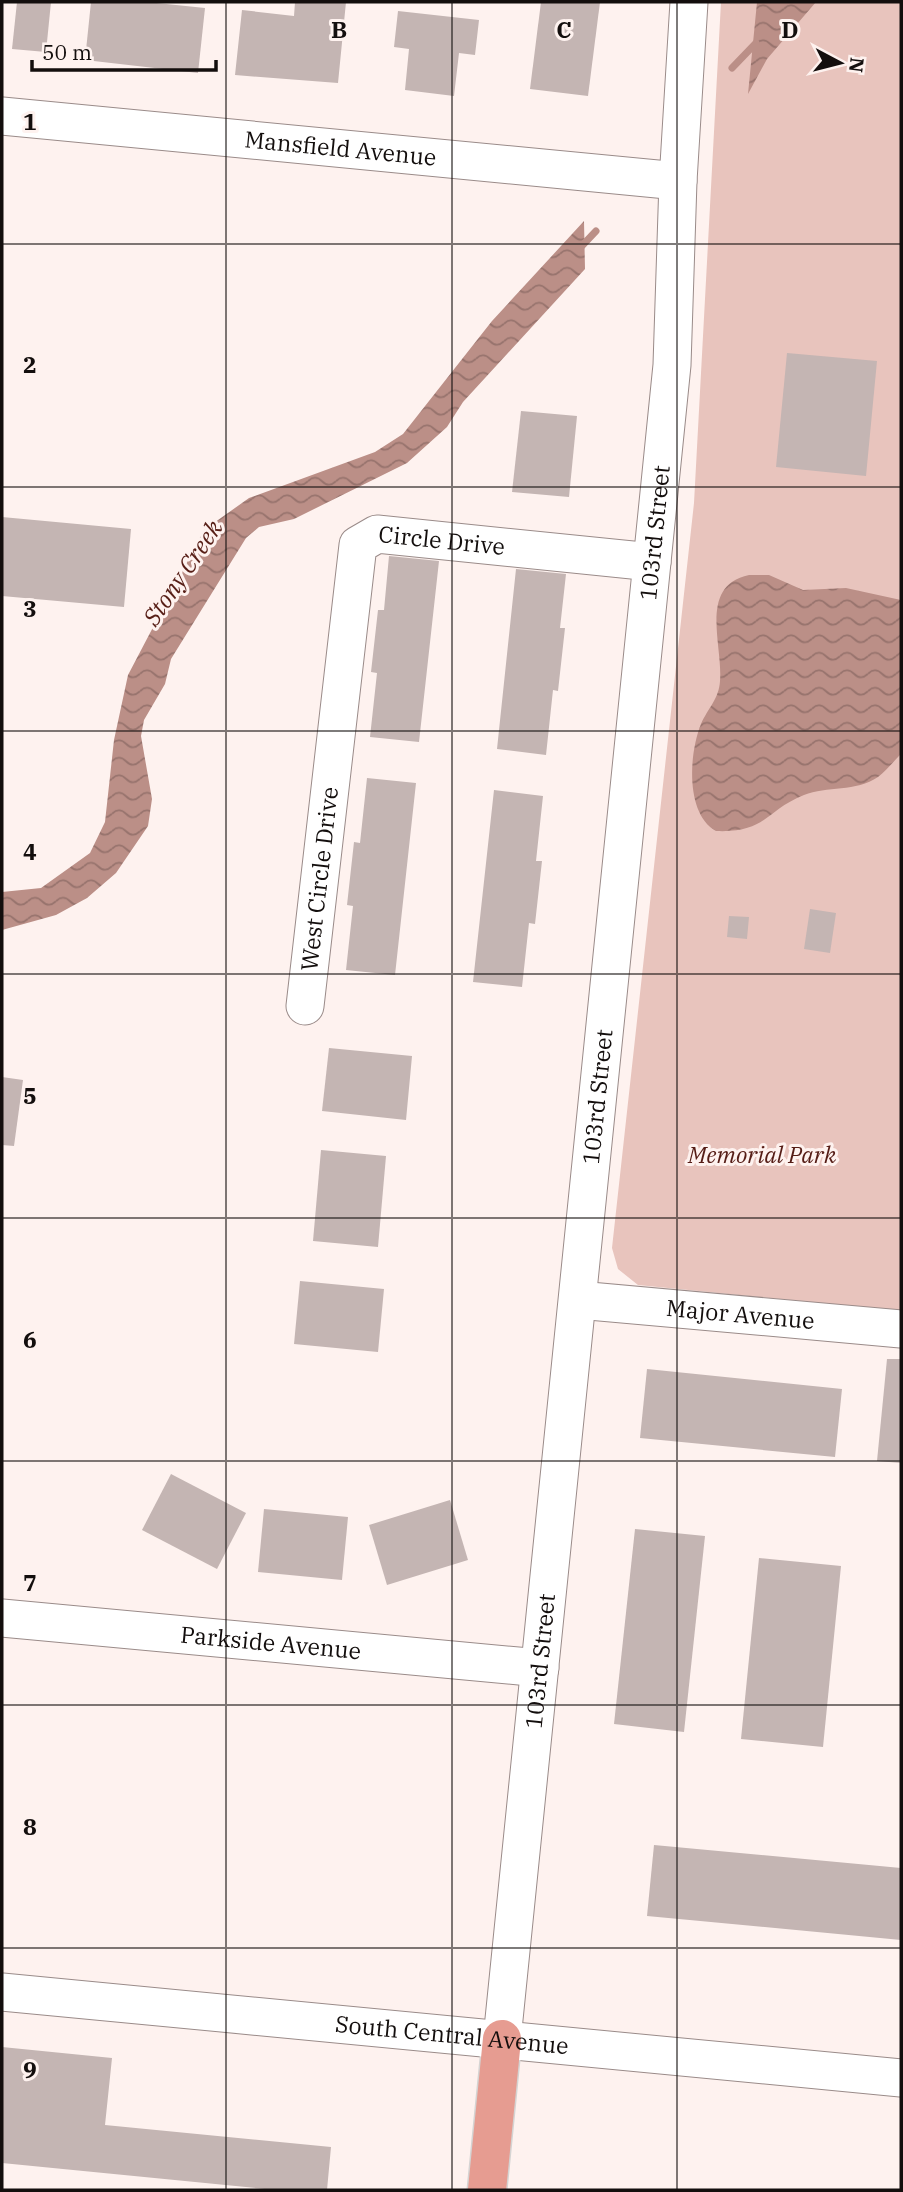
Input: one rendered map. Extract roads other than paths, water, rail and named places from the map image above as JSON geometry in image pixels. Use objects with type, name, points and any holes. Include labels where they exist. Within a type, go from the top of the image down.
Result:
[{"type":"main road","name":"103rd Street","points":[[487,2190],[502,2039]]},
{"type":"street","name":"103rd Street","points":[[502,2039],[672,365],[678,181],[689,2]]},
{"type":"street","name":"Mansfield Avenue","points":[[2,116],[678,181]]},
{"type":"street","name":"Circle Drive","points":[[332,751],[358,545],[377,534],[652,562]]},
{"type":"street","name":"West Circle Drive","points":[[306,1006],[332,751]]},
{"type":"street","name":"Major Avenue","points":[[578,1300],[901,1329]]},
{"type":"street","name":"Parkside Avenue","points":[[2,1618],[540,1668]]},
{"type":"street","name":"South Central Avenue","points":[[2,1992],[901,2078]]},
{"type":"water","points":[[757,2],[816,2],[767,59],[748,94]]},
{"type":"water","points":[[584,221],[585,269],[463,402],[447,427],[407,463],[294,519],[259,527],[246,538],[171,659],[165,684],[144,720],[141,736],[152,799],[148,826],[116,873],[87,898],[56,915],[2,930],[2,892],[41,888],[90,853],[105,822],[114,740],[128,675],[204,530],[249,498],[375,452],[403,434],[492,321]]},
{"type":"water","points":[[749,575],[769,575],[803,590],[846,588],[901,600],[901,754],[881,775],[869,782],[813,792],[791,801],[756,825],[733,831],[716,831],[706,823],[699,811],[694,797],[692,766],[697,736],[720,681],[716,618],[718,604],[723,591],[733,581]]},
{"type":"waterway","name":"Stony Creek","points":[[732,68],[756,43]]},
{"type":"waterway","name":"Stony Creek","points":[[579,249],[596,231]]},
{"type":"park label","name":"Memorial Park","points":[[762,1155]]}]
